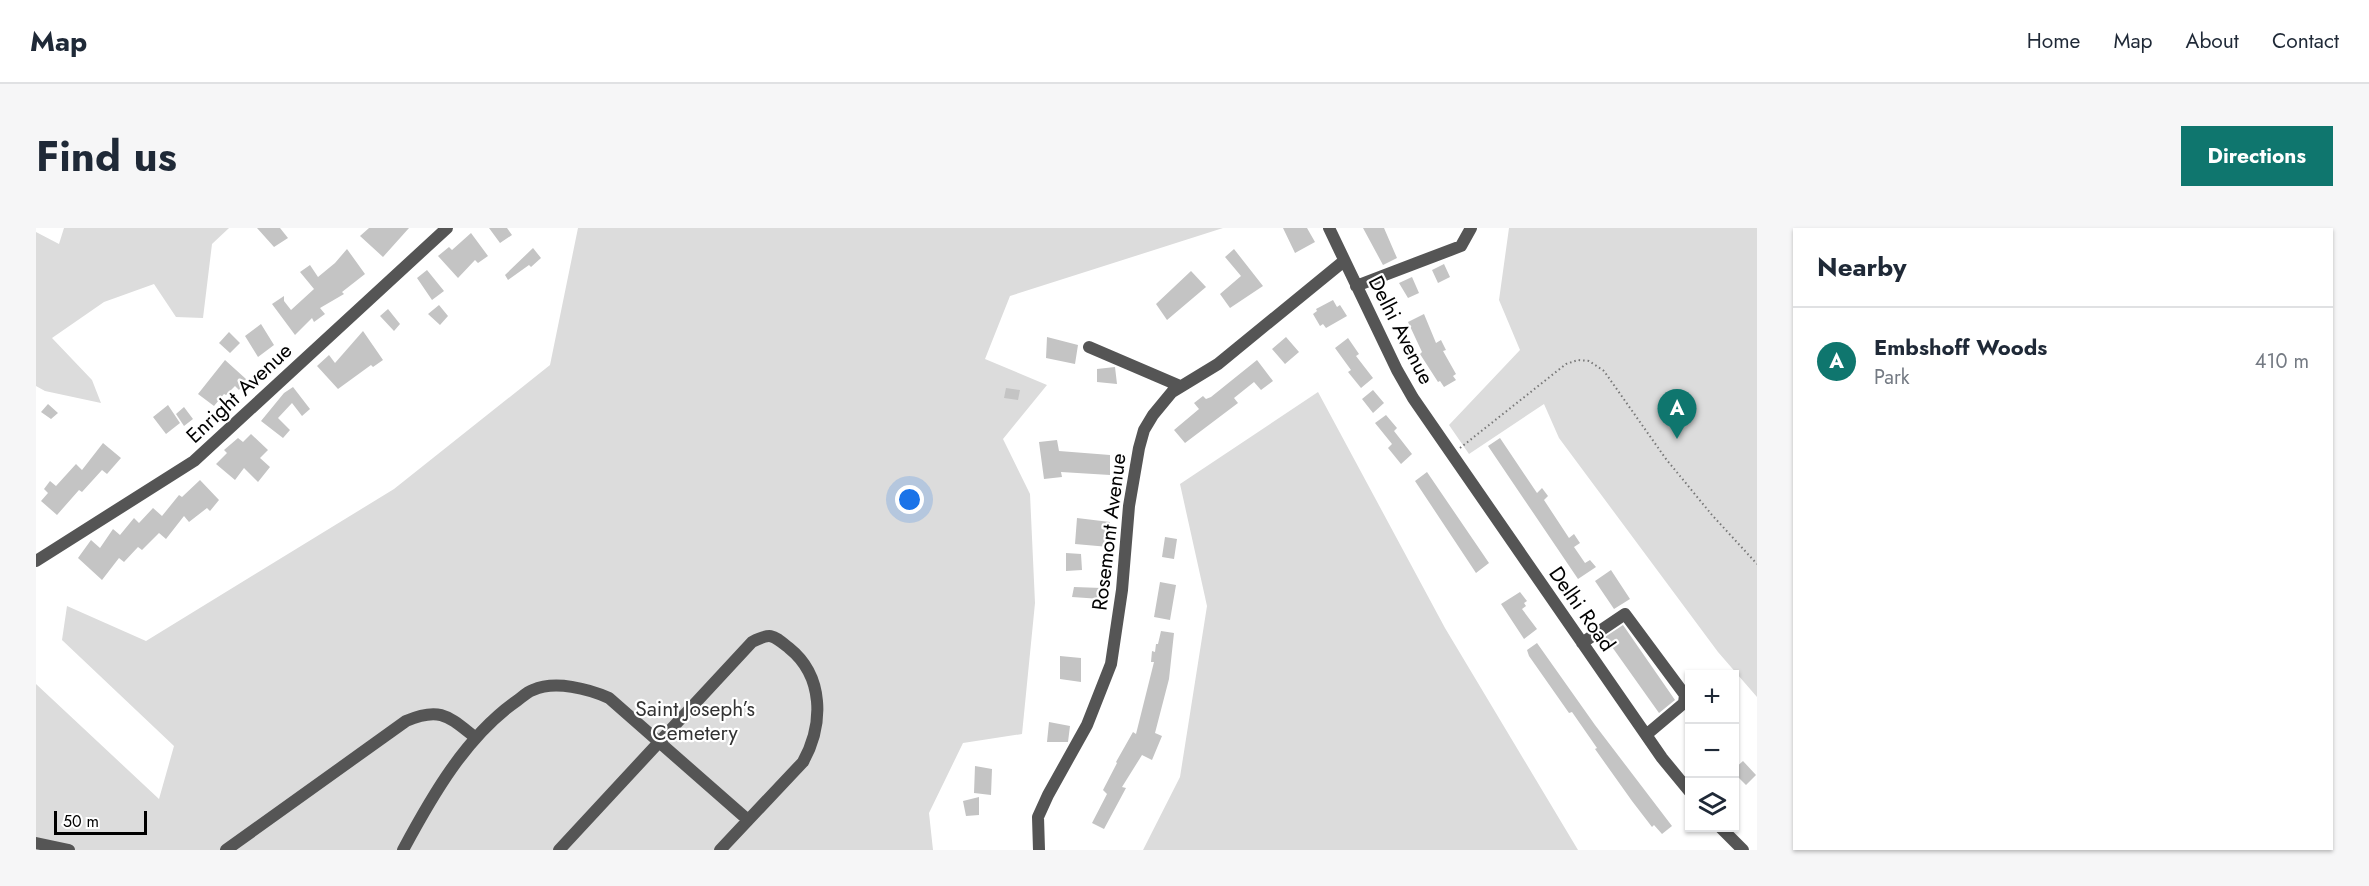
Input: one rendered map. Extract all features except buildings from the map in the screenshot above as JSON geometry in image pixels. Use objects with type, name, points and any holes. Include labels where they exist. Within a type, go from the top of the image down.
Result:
[{"type":"street","name":"Enright Avenue","points":[[36,561],[194,461],[447,228]]},
{"type":"street","name":"Delhi Avenue","points":[[1329,228],[1397,370],[1448,451]]},
{"type":"street","points":[[1356,286],[1461,246],[1471,228]]},
{"type":"street","name":"Rosemont Avenue","points":[[1039,850],[1038,817],[1087,726],[1111,664],[1122,590],[1129,506],[1139,448],[1153,415],[1172,392],[1218,364],[1344,261]]},
{"type":"street","points":[[1089,347],[1180,386]]},
{"type":"street","name":"Delhi Road","points":[[1448,451],[1646,735],[1685,787]]},
{"type":"street","points":[[1582,643],[1625,614],[1685,695],[1684,703],[1646,735]]},
{"type":"street","points":[[559,850],[752,642],[765,635],[775,637],[808,668],[815,685],[817,717],[811,747],[803,762],[720,850]]},
{"type":"street","points":[[403,850],[449,773],[476,738],[503,711],[534,689],[560,686],[590,689],[609,698],[748,820]]},
{"type":"street","points":[[226,850],[406,721],[424,713],[440,714],[476,738]]},
{"type":"street","points":[[1725,832],[1743,850]]},
{"type":"street","points":[[37,842],[69,850]]},
{"type":"path","points":[[1448,451],[1566,364],[1578,360],[1589,361],[1604,371],[1666,459],[1712,515],[1757,564]]},
{"type":"green space","points":[[64,228],[229,228],[212,244],[203,318],[176,317],[154,284],[104,302],[52,338],[92,380],[101,403],[45,391],[36,386],[36,232],[59,244]]},
{"type":"green space","name":"Saint Joseph’s Cemetery","points":[[578,228],[1223,228],[1010,296],[985,359],[1047,385],[1003,439],[1030,494],[1035,603],[1022,734],[963,743],[929,813],[933,850],[36,850],[36,684],[159,799],[174,746],[62,640],[67,606],[146,641],[394,489],[550,365]]},
{"type":"green space","points":[[1509,228],[1757,228],[1757,697],[1739,676],[1739,670],[1734,670],[1718,652],[1559,438],[1544,404],[1469,454],[1449,425],[1520,350],[1499,300]]},
{"type":"green space","points":[[1318,392],[1445,628],[1578,850],[1143,850],[1180,777],[1207,606],[1180,484]]},
{"type":"place","name":"Embshoff Woods","points":[[1677,439]]}]
